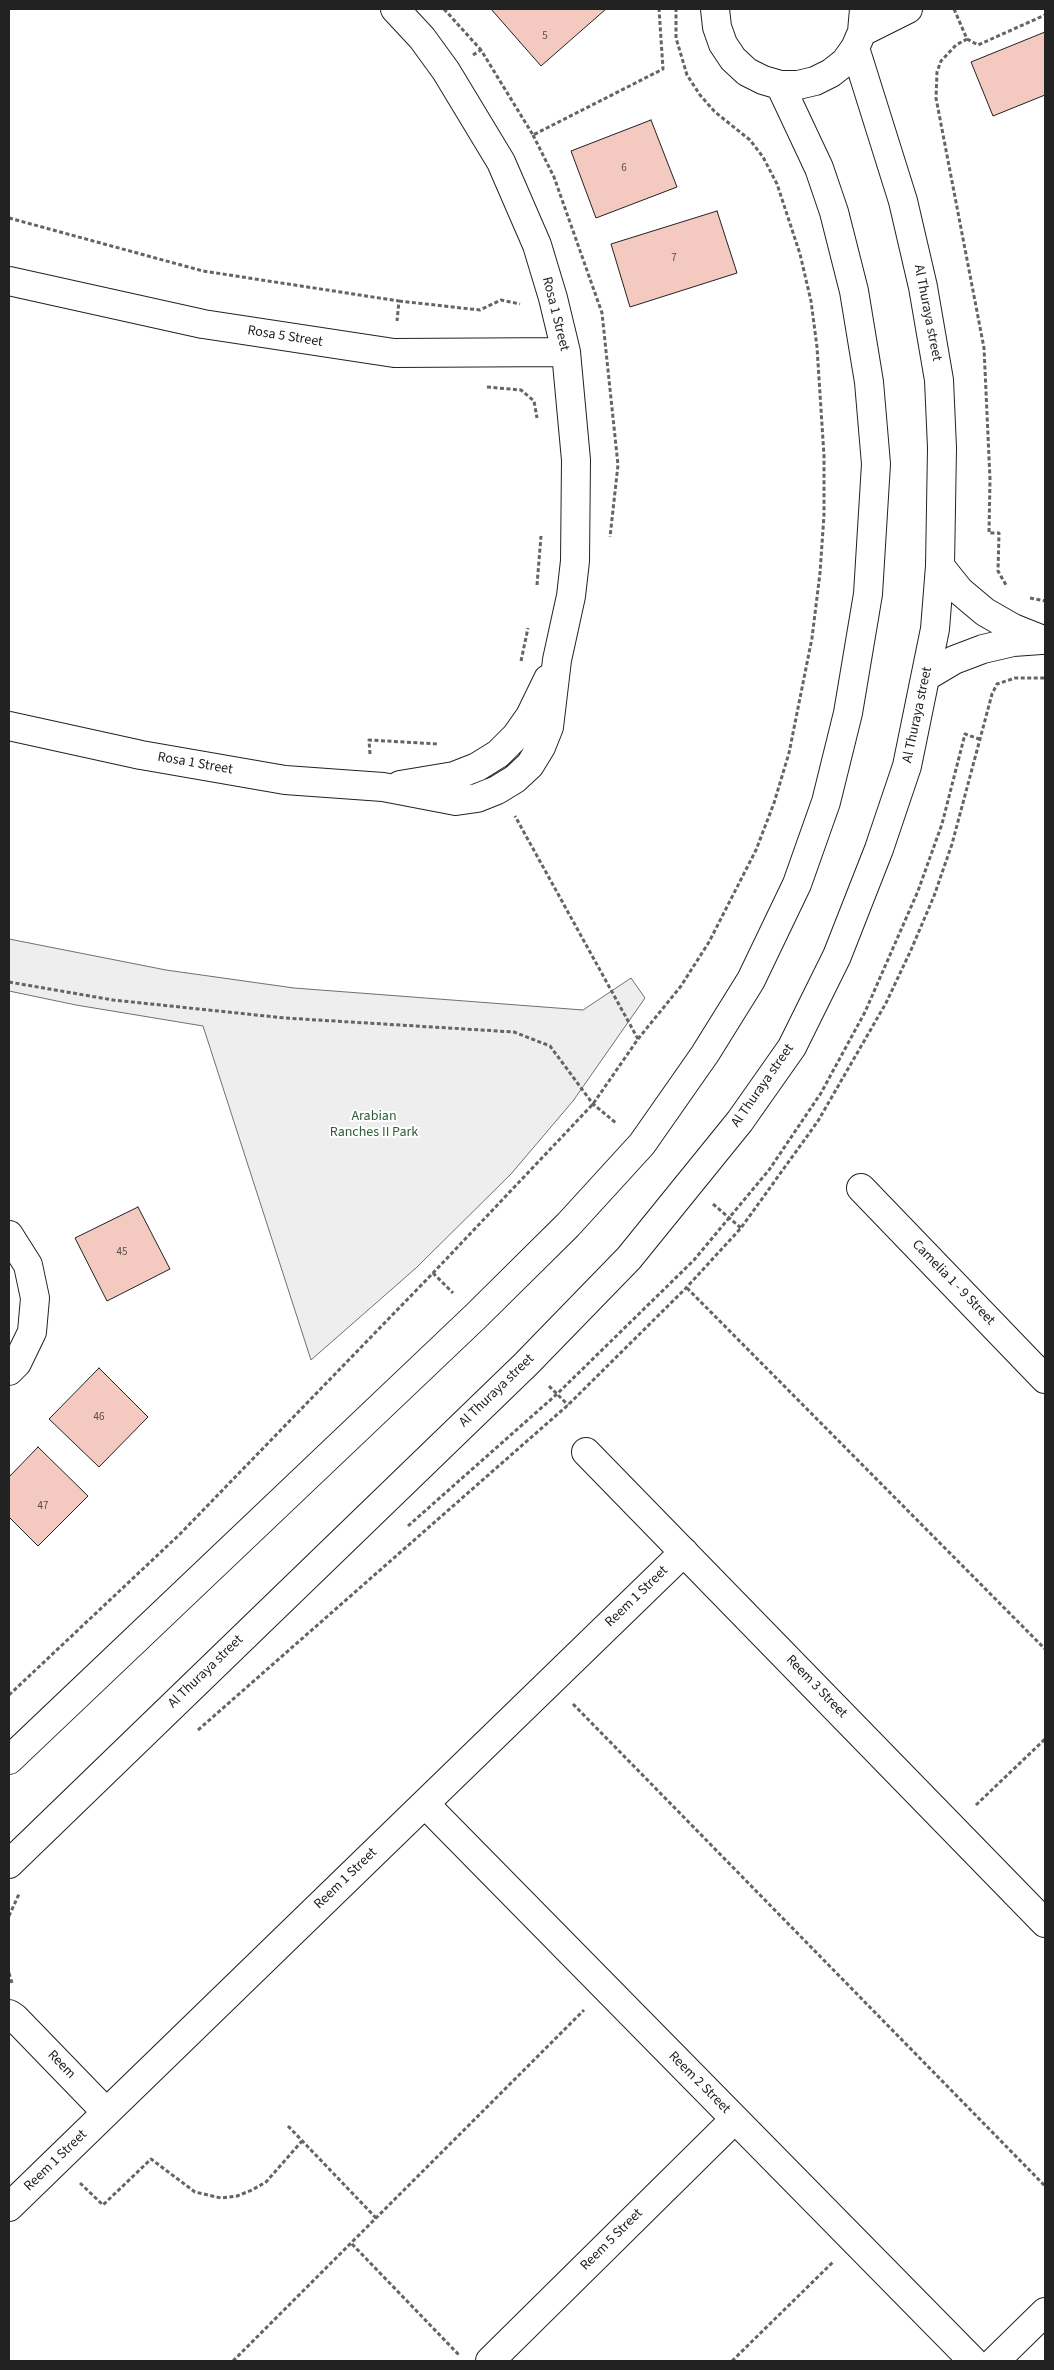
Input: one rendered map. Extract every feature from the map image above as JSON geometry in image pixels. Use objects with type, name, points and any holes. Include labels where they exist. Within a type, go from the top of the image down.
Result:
[{"type":"street","name":"Rosa 1 Street","points":[[9,726],[141,755],[285,780],[383,787],[454,776],[477,767],[498,754],[516,736],[530,716],[557,660],[571,596],[575,561],[577,523],[576,460],[566,352],[537,245],[501,162],[446,71],[422,38],[395,9]]},
{"type":"street","points":[[716,9],[717,28],[723,44],[733,59],[747,72],[763,80],[780,85],[798,85],[815,81],[831,73],[845,62],[860,29],[908,9]]},
{"type":"street","name":"Al Thuraya street","points":[[9,1864],[526,1364],[629,1258],[740,1121],[792,1047],[837,956],[879,849],[907,766],[927,676],[935,629],[940,566],[942,448],[939,380],[923,287],[860,29]]},
{"type":"street","points":[[9,1760],[476,1316],[568,1224],[642,1144],[704,1054],[751,980],[797,884],[826,802],[848,713],[868,594],[876,464],[869,382],[854,291],[834,212],[819,168],[780,85]]},
{"type":"street","name":"Rosa 5 Street","points":[[9,281],[203,324],[394,353],[566,352]]},
{"type":"street","points":[[940,566],[960,591],[985,612],[1013,628],[1044,640]]},
{"type":"street","points":[[927,676],[954,660],[982,649],[1013,642],[1044,640]]},
{"type":"street","name":"Camelia 1 - 9 Street","points":[[861,1188],[1045,1379]]},
{"type":"street","points":[[9,1235],[28,1265],[35,1298],[32,1332],[17,1363],[9,1372]]},
{"type":"street","name":"Reem 3 Street","points":[[586,1452],[1045,1923]]},
{"type":"street","name":"Reem 1 Street","points":[[9,2207],[684,1552]]},
{"type":"street","name":"Reem 2 Street","points":[[424,1804],[973,2361]]},
{"type":"street","name":"Reem","points":[[11,2012],[106,2112]]},
{"type":"street","name":"Reem 5 Street","points":[[490,2361],[735,2119]]},
{"type":"street","points":[[995,2361],[1045,2312]]},
{"type":"path","points":[[444,9],[481,50],[533,135],[663,69],[659,9]]},
{"type":"path","points":[[9,1696],[180,1534],[440,1266],[593,1104],[638,1038],[681,986],[709,942],[756,850],[774,803],[789,754],[812,638],[820,573],[824,514],[824,456],[817,347],[811,301],[800,254],[777,184],[763,157],[750,140],[710,106],[687,75],[676,38],[676,9]]},
{"type":"path","points":[[954,9],[967,39],[978,45],[1045,14]]},
{"type":"path","points":[[967,39],[956,45],[941,61],[937,72],[936,98],[984,348],[990,479],[989,533],[999,532],[998,571],[1009,588]]},
{"type":"path","points":[[446,71],[481,50]]},
{"type":"path","points":[[9,218],[203,271],[399,301],[480,310],[501,300],[556,311]]},
{"type":"path","points":[[394,353],[399,301]]},
{"type":"path","points":[[485,387],[520,390],[534,401],[538,425]]},
{"type":"path","points":[[537,594],[541,535]]},
{"type":"path","points":[[1026,597],[1045,600]]},
{"type":"path","points":[[520,666],[530,622]]},
{"type":"path","points":[[512,811],[638,1038]]},
{"type":"path","points":[[9,982],[113,1000],[285,1018],[514,1032],[550,1046],[593,1104],[642,1144]]},
{"type":"path","points":[[690,1184],[741,1228]]},
{"type":"path","points":[[686,1288],[1045,1650]]},
{"type":"path","points":[[551,1681],[1045,2186]]},
{"type":"path","points":[[980,1810],[974,1804],[1045,1739]]},
{"type":"path","points":[[233,2361],[606,1988]]},
{"type":"path","points":[[288,2126],[377,2219]]},
{"type":"path","points":[[56,2161],[103,2205],[151,2159],[195,2192],[222,2198],[237,2196],[266,2182],[302,2141]]},
{"type":"path","points":[[732,2361],[855,2241]]},
{"type":"path","points":[[352,2244],[465,2361]]},
{"type":"green space","name":"Arabian Ranches II Park","points":[[9,939],[166,970],[294,988],[583,1010],[631,978],[645,998],[573,1101],[511,1174],[416,1268],[311,1360],[203,1026],[76,1005],[9,991]]},
{"type":"building","points":[[491,9],[606,9],[541,66]]},
{"type":"building","points":[[1045,32],[1045,95],[993,116],[971,62]]},
{"type":"building","points":[[651,120],[677,187],[596,218],[571,151]]},
{"type":"building","points":[[717,211],[737,273],[630,307],[611,244]]},
{"type":"building","points":[[138,1207],[170,1269],[107,1301],[75,1238]]},
{"type":"building","points":[[99,1368],[148,1417],[99,1467],[49,1419]]},
{"type":"building","points":[[38,1447],[88,1496],[38,1546],[9,1517],[9,1477]]}]
